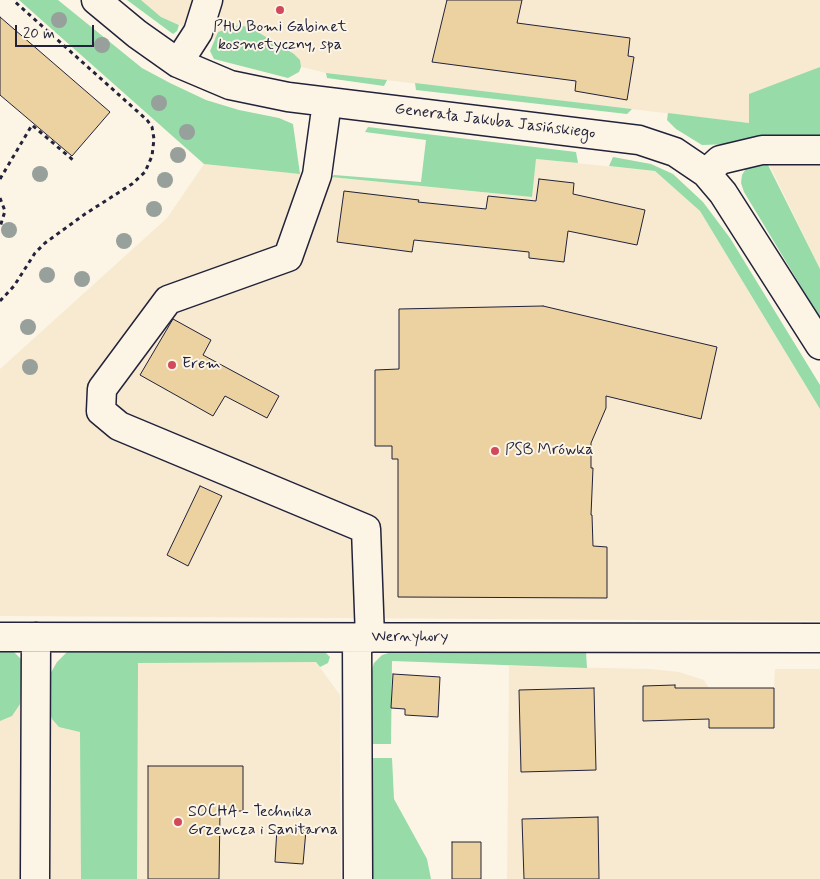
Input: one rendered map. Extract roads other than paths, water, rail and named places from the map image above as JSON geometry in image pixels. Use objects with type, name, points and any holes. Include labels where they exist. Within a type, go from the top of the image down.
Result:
[{"type":"street","name":"Generała Jakuba Jasińskiego","points":[[96,0],[137,34],[178,63],[230,85],[288,97],[639,140],[675,152],[706,173],[723,193],[820,345]]},
{"type":"street","points":[[178,63],[198,32],[208,0]]},
{"type":"street","points":[[327,102],[317,175],[288,257],[168,300],[102,389],[101,411],[118,426],[366,529],[358,879]]},
{"type":"street","points":[[706,173],[720,160],[762,150],[820,150]]},
{"type":"street","name":"Wernyhory","points":[[0,638],[820,638]]},
{"type":"street","points":[[35,879],[36,638]]},
{"type":"place","name":"PHU Bomi Gabinet kosmetyczny, spa","points":[[280,10]]},
{"type":"place","name":"Erem","points":[[172,365]]},
{"type":"place","name":"PSB Mrówka","points":[[495,451]]},
{"type":"place","name":"SOCHA - Technika Grzewcza i Sanitarna","points":[[178,822]]}]
